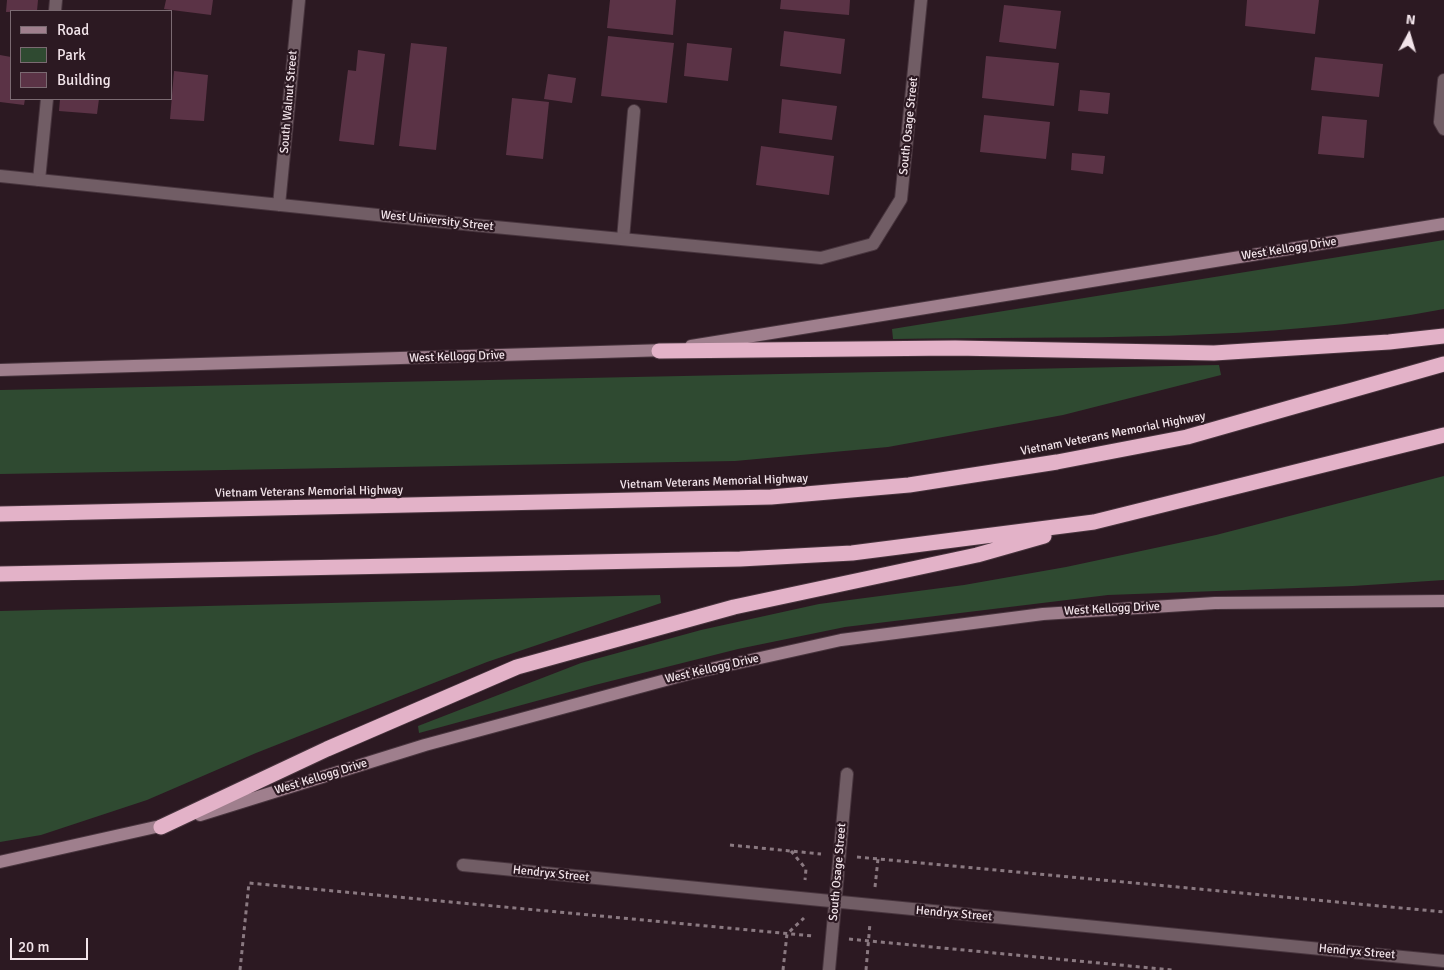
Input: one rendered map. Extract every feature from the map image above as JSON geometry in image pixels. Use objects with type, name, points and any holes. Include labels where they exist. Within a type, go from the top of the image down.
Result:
[{"type":"highway","points":[[659,351],[955,348],[1214,353],[1389,342],[1444,336]]},
{"type":"highway","name":"Vietnam Veterans Memorial Highway","points":[[0,514],[771,497],[909,485],[1057,462],[1186,437],[1444,364]]},
{"type":"highway","points":[[161,826],[327,749],[517,667],[734,607],[977,555],[1094,522],[1444,435]]},
{"type":"highway","points":[[0,574],[740,558],[852,553],[1094,522]]},
{"type":"main road","name":"West Kellogg Drive","points":[[0,370],[659,351],[1444,224]]},
{"type":"main road","name":"West Kellogg Drive","points":[[0,862],[161,826],[425,745],[688,674],[841,640],[1053,613],[1215,603],[1444,601]]},
{"type":"street","name":"South Walnut Street","points":[[279,205],[299,0]]},
{"type":"street","name":"South Osage Street","points":[[873,244],[901,199],[921,0]]},
{"type":"street","points":[[1444,80],[1440,122],[1444,129]]},
{"type":"street","points":[[39,180],[47,100]]},
{"type":"street","points":[[624,239],[634,111]]},
{"type":"street","name":"West University Street","points":[[0,176],[822,258],[873,244]]},
{"type":"street","name":"South Osage Street","points":[[829,970],[847,774]]},
{"type":"street","name":"Hendryx Street","points":[[464,865],[835,903],[1444,960]]},
{"type":"path","points":[[730,845],[1444,912]]},
{"type":"path","points":[[240,970],[249,883],[1172,970]]},
{"type":"path","points":[[866,970],[868,941]]},
{"type":"green space","points":[[1444,240],[1444,309],[1377,320],[1239,333],[1170,336],[893,339],[892,329]]},
{"type":"green space","points":[[1219,365],[1221,375],[1063,415],[888,447],[735,461],[0,474],[0,390]]},
{"type":"green space","points":[[1444,476],[1444,580],[1353,586],[1108,595],[845,627],[738,649],[595,685],[419,733],[418,726],[581,663],[701,630],[819,604],[964,585],[1066,567],[1216,535]]},
{"type":"green space","points":[[660,595],[661,603],[487,662],[256,753],[147,800],[41,835],[0,842],[0,611]]},
{"type":"building","points":[[7,0],[38,0],[37,10],[10,10],[10,12],[6,12]]},
{"type":"building","points":[[166,0],[213,0],[211,15],[164,9]]},
{"type":"building","points":[[610,0],[676,0],[673,35],[607,28]]},
{"type":"building","points":[[781,0],[850,0],[849,15],[780,9]]},
{"type":"building","points":[[1247,0],[1319,0],[1315,34],[1245,26]]},
{"type":"building","points":[[1004,5],[1061,11],[1056,49],[999,42]]},
{"type":"building","points":[[784,31],[845,39],[841,74],[780,66]]},
{"type":"building","points":[[608,36],[674,43],[667,103],[601,96]]},
{"type":"building","points":[[411,43],[447,47],[436,150],[399,146]]},
{"type":"building","points":[[687,43],[732,48],[728,81],[684,76]]},
{"type":"building","points":[[358,50],[385,54],[374,145],[339,141],[348,70],[356,71]]},
{"type":"building","points":[[0,55],[10,57],[10,100],[25,100],[24,105],[0,102]]},
{"type":"building","points":[[986,56],[1059,63],[1054,106],[982,98]]},
{"type":"building","points":[[1315,57],[1383,64],[1379,97],[1311,90]]},
{"type":"building","points":[[174,71],[208,75],[204,121],[170,119]]},
{"type":"building","points":[[548,74],[576,78],[572,103],[544,99]]},
{"type":"building","points":[[1080,90],[1110,93],[1108,114],[1078,111]]},
{"type":"building","points":[[512,98],[549,102],[543,159],[506,155]]},
{"type":"building","points":[[782,99],[837,106],[832,140],[779,133]]},
{"type":"building","points":[[60,100],[99,100],[97,114],[59,111]]},
{"type":"building","points":[[984,115],[1050,122],[1046,159],[980,152]]},
{"type":"building","points":[[1322,116],[1367,120],[1364,158],[1318,154]]},
{"type":"building","points":[[761,146],[834,156],[829,195],[756,185]]},
{"type":"building","points":[[1072,153],[1105,156],[1103,174],[1071,170]]}]
